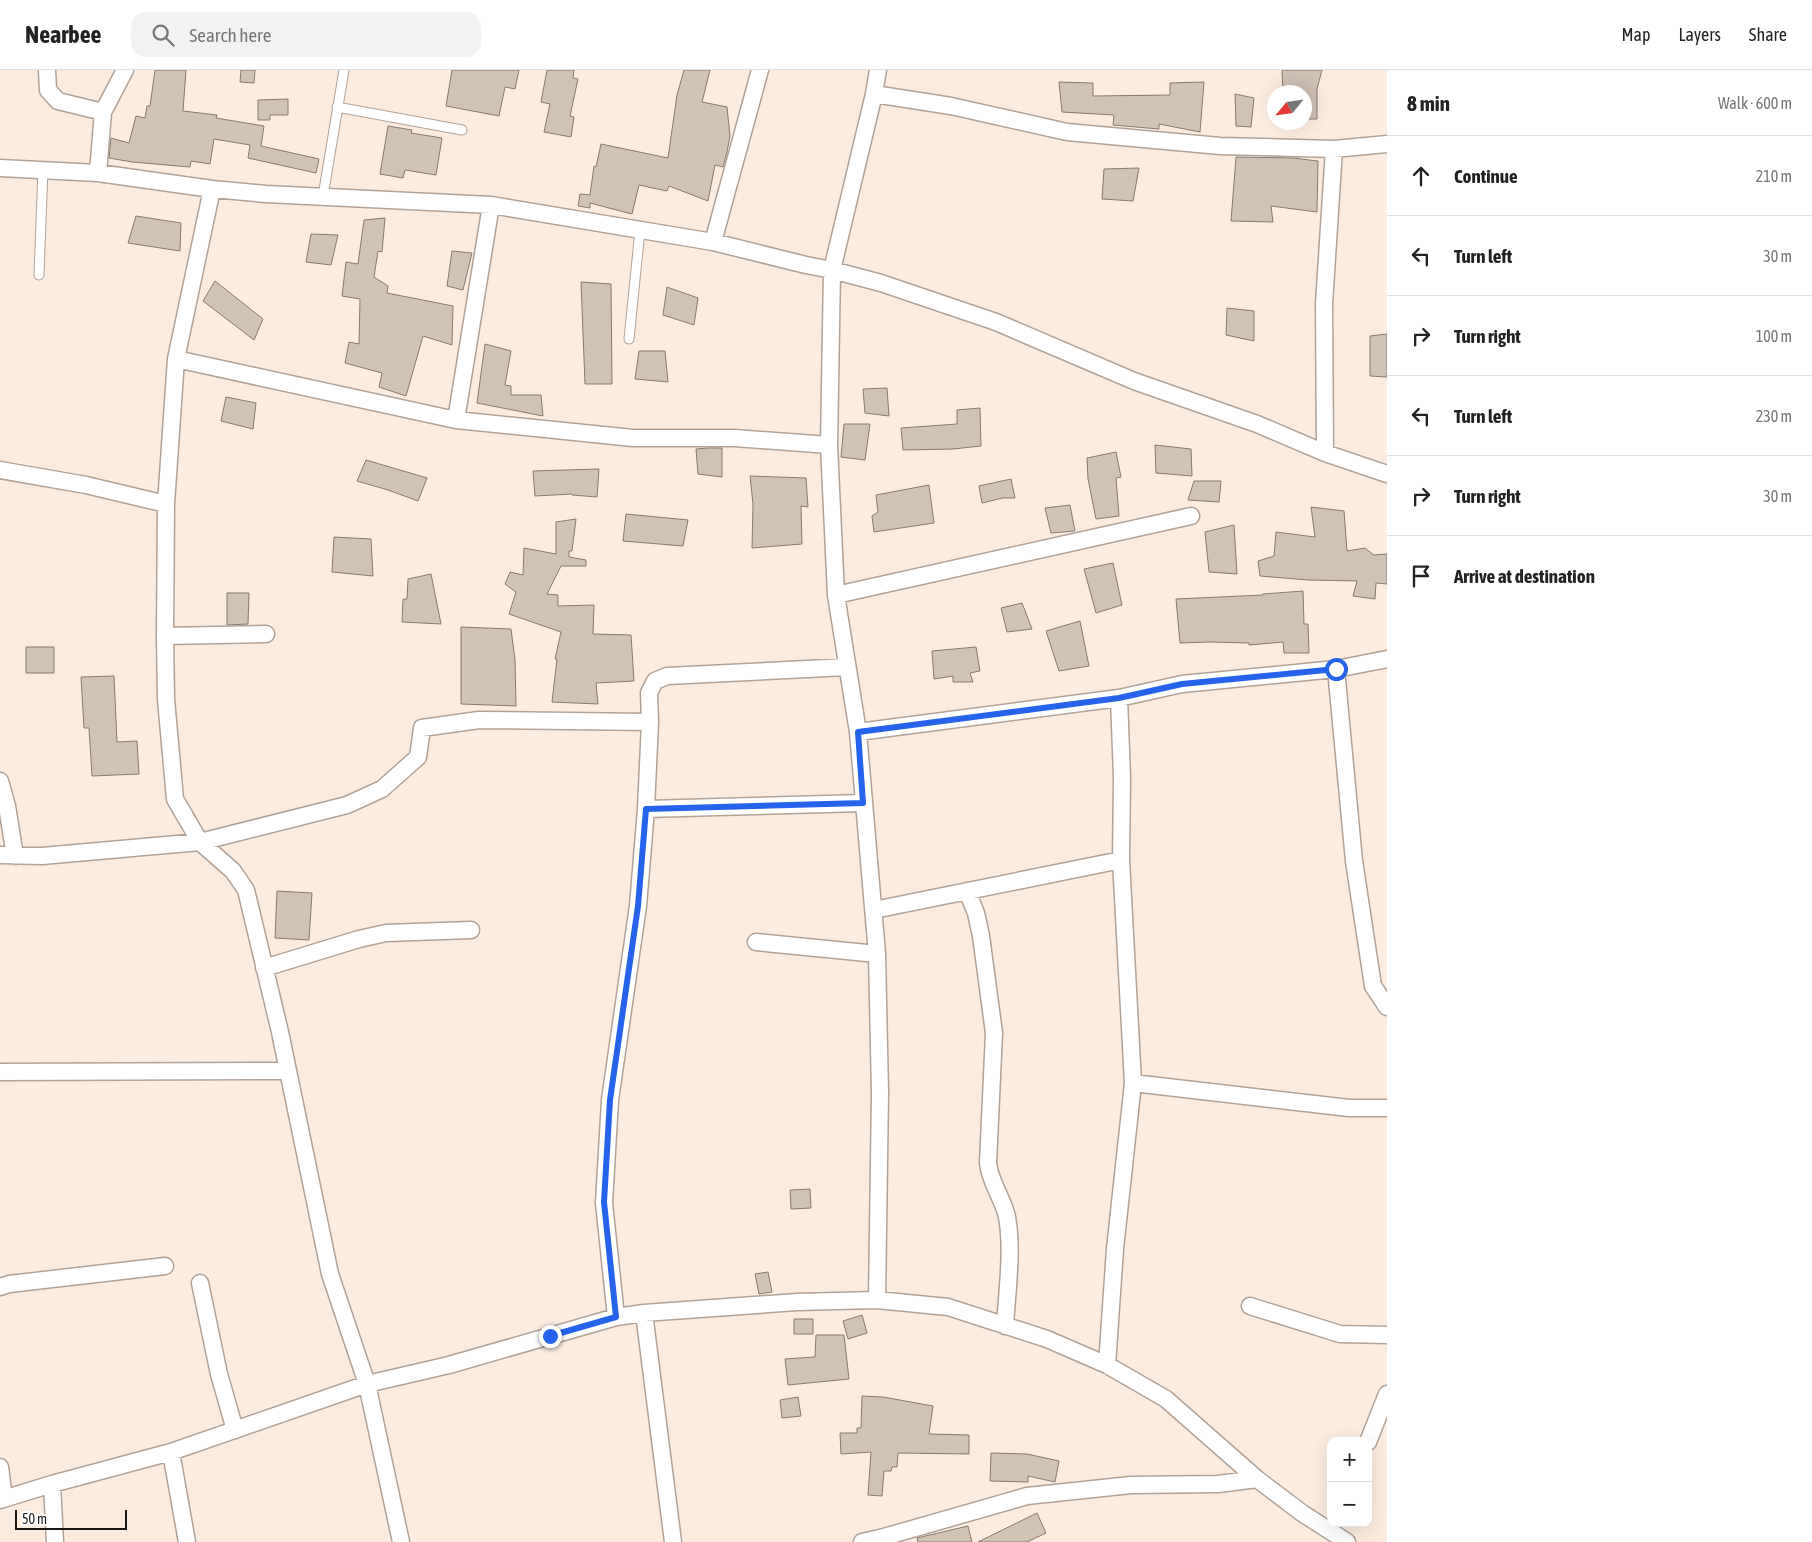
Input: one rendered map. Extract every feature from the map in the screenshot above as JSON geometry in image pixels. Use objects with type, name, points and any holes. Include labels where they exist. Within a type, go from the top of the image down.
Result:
[{"type":"street","points":[[47,70],[48,90],[58,101],[103,112]]},
{"type":"street","points":[[98,173],[103,112],[125,70]]},
{"type":"street","points":[[713,242],[760,70]]},
{"type":"street","points":[[877,1300],[880,1093],[874,910],[858,732],[836,595],[829,445],[832,270],[878,70]]},
{"type":"street","points":[[874,94],[951,106],[1067,132],[1220,146],[1334,149],[1387,144]]},
{"type":"street","points":[[1325,453],[1324,304],[1334,149]]},
{"type":"street","points":[[0,168],[98,173],[212,189],[266,194],[491,205],[713,242],[881,283],[996,322],[1134,381],[1257,424],[1325,453],[1387,474]]},
{"type":"street","points":[[212,189],[176,359],[166,504],[166,699],[175,799],[200,842],[234,871],[246,890],[280,1032],[330,1274],[367,1384],[401,1542]]},
{"type":"street","points":[[456,420],[491,205]]},
{"type":"street","points":[[176,359],[456,420],[632,438],[734,438],[829,445]]},
{"type":"street","points":[[0,470],[86,486],[166,504]]},
{"type":"street","points":[[836,595],[1191,516]]},
{"type":"street","points":[[165,636],[266,634]]},
{"type":"street","points":[[858,732],[1119,698],[1182,684],[1336,669],[1387,660]]},
{"type":"street","points":[[616,1317],[604,1202],[610,1100],[638,906],[646,809],[650,722],[649,693],[655,681],[667,676],[847,667]]},
{"type":"street","points":[[1336,669],[1354,861],[1371,977],[1373,986],[1387,1008]]},
{"type":"street","points":[[1107,1365],[1114,1248],[1133,1083],[1121,860],[1122,777],[1119,698]]},
{"type":"street","points":[[0,781],[7,806],[7,856],[42,856],[200,842],[347,805],[382,789],[418,757],[422,728],[479,720],[650,722]]},
{"type":"street","points":[[646,809],[863,803]]},
{"type":"street","points":[[874,910],[1121,860]]},
{"type":"street","points":[[967,891],[976,913],[981,936],[994,1033],[988,1163],[991,1180],[1004,1206],[1008,1228],[1009,1265],[1005,1326]]},
{"type":"street","points":[[264,968],[359,939],[386,933],[471,930]]},
{"type":"street","points":[[756,942],[876,954]]},
{"type":"street","points":[[0,1072],[288,1071]]},
{"type":"street","points":[[1133,1083],[1349,1108],[1387,1108]]},
{"type":"street","points":[[3,1284],[165,1266]]},
{"type":"street","points":[[200,1283],[219,1374],[235,1430]]},
{"type":"street","points":[[0,1467],[2,1500],[52,1484],[171,1452],[367,1384],[449,1365],[616,1317],[644,1313],[797,1302],[877,1300],[948,1307],[1047,1339],[1107,1365],[1166,1399],[1257,1478],[1302,1513],[1327,1525]]},
{"type":"street","points":[[1250,1306],[1340,1334],[1387,1335]]},
{"type":"street","points":[[644,1313],[673,1542]]},
{"type":"street","points":[[1370,1437],[1387,1394]]},
{"type":"street","points":[[171,1452],[187,1542]]},
{"type":"street","points":[[862,1542],[1027,1496],[1131,1485],[1218,1484],[1257,1478]]},
{"type":"street","points":[[52,1484],[54,1542]]},
{"type":"street","points":[[1330,1527],[1347,1542]]},
{"type":"lane","points":[[323,196],[344,70]]},
{"type":"lane","points":[[337,108],[462,130]]},
{"type":"lane","points":[[39,275],[44,170]]},
{"type":"lane","points":[[629,339],[640,230]]},
{"type":"building","points":[[155,70],[186,70],[183,111],[217,115],[216,118],[264,126],[261,146],[319,159],[316,173],[248,158],[250,145],[214,139],[210,164],[191,161],[190,167],[109,158],[111,138],[129,143],[136,116],[145,118],[147,106],[150,106]]},
{"type":"building","points":[[241,70],[255,70],[254,83],[240,82]]},
{"type":"building","points":[[452,70],[519,70],[515,89],[505,87],[499,116],[446,106]]},
{"type":"building","points":[[547,70],[574,70],[573,78],[578,79],[570,116],[574,117],[571,137],[544,132],[550,104],[541,102]]},
{"type":"building","points":[[684,70],[710,70],[702,102],[727,107],[730,136],[727,152],[723,167],[715,165],[708,201],[669,186],[667,191],[639,185],[632,214],[590,203],[590,208],[578,206],[580,194],[590,195],[594,166],[596,167],[601,144],[668,158],[677,95]]},
{"type":"building","points":[[1282,70],[1322,70],[1317,89],[1317,119],[1312,119],[1312,85],[1283,85]]},
{"type":"building","points":[[1059,82],[1093,83],[1093,96],[1170,95],[1170,83],[1204,82],[1200,132],[1159,124],[1159,129],[1113,125],[1114,115],[1062,112]]},
{"type":"building","points":[[1235,94],[1254,98],[1251,127],[1236,126]]},
{"type":"building","points":[[288,99],[288,115],[270,115],[270,120],[258,120],[258,100]]},
{"type":"building","points":[[388,126],[412,130],[411,133],[442,138],[436,175],[405,170],[403,178],[380,174]]},
{"type":"building","points":[[1236,157],[1293,158],[1318,161],[1317,212],[1271,206],[1273,222],[1231,221]]},
{"type":"building","points":[[1139,168],[1133,201],[1102,199],[1104,169]]},
{"type":"building","points":[[136,216],[181,223],[180,251],[128,243]]},
{"type":"building","points":[[385,218],[382,252],[378,251],[374,277],[388,286],[387,293],[453,306],[452,345],[423,336],[406,396],[379,387],[382,373],[345,363],[349,342],[359,344],[360,299],[342,296],[346,262],[358,264],[364,220]]},
{"type":"building","points":[[311,234],[338,235],[331,265],[306,262]]},
{"type":"building","points":[[452,251],[472,253],[463,290],[447,286]]},
{"type":"building","points":[[215,281],[263,319],[254,340],[203,301]]},
{"type":"building","points":[[581,282],[611,284],[612,384],[585,384]]},
{"type":"building","points":[[667,287],[698,298],[694,325],[663,315]]},
{"type":"building","points":[[1227,308],[1254,311],[1254,341],[1226,335]]},
{"type":"building","points":[[1387,334],[1387,377],[1370,376],[1370,336]]},
{"type":"building","points":[[485,344],[511,351],[505,385],[511,386],[511,395],[541,395],[543,416],[477,403]]},
{"type":"building","points":[[639,351],[665,351],[668,382],[635,379]]},
{"type":"building","points":[[887,388],[889,416],[865,413],[863,389]]},
{"type":"building","points":[[226,397],[256,403],[253,429],[221,421]]},
{"type":"building","points":[[980,408],[981,446],[953,449],[903,450],[901,428],[957,424],[957,410]]},
{"type":"building","points":[[844,424],[870,424],[865,460],[841,457]]},
{"type":"building","points":[[1155,445],[1191,449],[1192,476],[1156,473]]},
{"type":"building","points":[[722,448],[722,477],[698,474],[696,449]]},
{"type":"building","points":[[1116,452],[1121,477],[1116,478],[1119,516],[1096,519],[1088,479],[1087,458]]},
{"type":"building","points":[[366,460],[427,478],[418,501],[357,481]]},
{"type":"building","points":[[599,469],[597,497],[572,494],[535,496],[533,471]]},
{"type":"building","points":[[750,476],[806,478],[808,507],[801,506],[802,544],[752,548],[753,504]]},
{"type":"building","points":[[1011,479],[1015,498],[1003,498],[982,503],[979,486]]},
{"type":"building","points":[[1194,481],[1221,481],[1219,502],[1188,500]]},
{"type":"building","points":[[929,485],[934,523],[874,532],[872,516],[878,512],[876,495]]},
{"type":"building","points":[[1070,505],[1075,531],[1051,533],[1045,508]]},
{"type":"building","points":[[1311,507],[1344,511],[1347,551],[1365,548],[1374,555],[1387,554],[1387,584],[1376,583],[1375,599],[1353,596],[1357,581],[1308,580],[1260,576],[1258,561],[1274,556],[1276,532],[1315,537]]},
{"type":"building","points":[[626,514],[688,520],[683,546],[623,541]]},
{"type":"building","points":[[576,519],[572,551],[569,551],[569,557],[586,560],[586,566],[561,566],[547,594],[558,595],[558,606],[594,605],[593,634],[631,635],[634,681],[596,683],[598,704],[552,702],[557,659],[555,659],[561,632],[509,614],[516,592],[505,584],[510,572],[523,575],[524,548],[556,554],[556,522]]},
{"type":"building","points":[[1234,525],[1237,574],[1209,572],[1205,532]]},
{"type":"building","points":[[334,537],[371,539],[373,576],[332,572]]},
{"type":"building","points":[[1113,563],[1122,605],[1096,613],[1084,569]]},
{"type":"building","points":[[431,574],[441,624],[402,622],[403,599],[407,599],[408,579]]},
{"type":"building","points":[[1303,591],[1304,624],[1308,624],[1309,653],[1284,653],[1283,642],[1249,645],[1249,643],[1180,643],[1176,599]]},
{"type":"building","points":[[227,593],[249,593],[248,624],[227,625]]},
{"type":"building","points":[[1022,603],[1032,629],[1007,632],[1001,608]]},
{"type":"building","points":[[1080,621],[1089,666],[1059,671],[1046,631]]},
{"type":"building","points":[[461,627],[511,629],[515,660],[516,706],[461,704]]},
{"type":"building","points":[[26,647],[54,647],[54,673],[26,673]]},
{"type":"building","points":[[976,647],[980,671],[970,673],[973,682],[953,682],[953,676],[934,679],[932,651]]},
{"type":"building","points":[[114,676],[117,742],[137,741],[139,774],[92,776],[89,728],[84,728],[81,677]]},
{"type":"building","points":[[277,891],[312,893],[309,940],[275,938]]},
{"type":"building","points":[[810,1189],[811,1208],[791,1209],[790,1190]]},
{"type":"building","points":[[768,1272],[772,1292],[759,1294],[755,1274]]},
{"type":"building","points":[[862,1315],[867,1333],[848,1339],[843,1321]]},
{"type":"building","points":[[794,1319],[813,1319],[813,1334],[794,1334]]},
{"type":"building","points":[[816,1335],[844,1335],[849,1379],[788,1385],[785,1359],[815,1357]]},
{"type":"building","points":[[862,1396],[883,1397],[933,1406],[929,1434],[969,1435],[969,1454],[898,1453],[897,1467],[892,1467],[891,1471],[884,1471],[882,1496],[868,1495],[871,1452],[841,1454],[840,1433],[857,1433],[857,1428],[861,1428]]},
{"type":"building","points":[[798,1397],[801,1416],[782,1418],[780,1400]]},
{"type":"building","points":[[991,1453],[1027,1454],[1059,1461],[1055,1482],[1028,1476],[1028,1482],[990,1481]]},
{"type":"building","points":[[1037,1513],[1046,1533],[1027,1542],[978,1542]]},
{"type":"building","points":[[968,1526],[972,1542],[918,1542],[917,1538]]},
{"type":"route","points":[[550,1336],[616,1317],[604,1202],[610,1100],[638,906],[646,809],[863,803],[858,732],[1119,698],[1182,684],[1336,669]]}]
